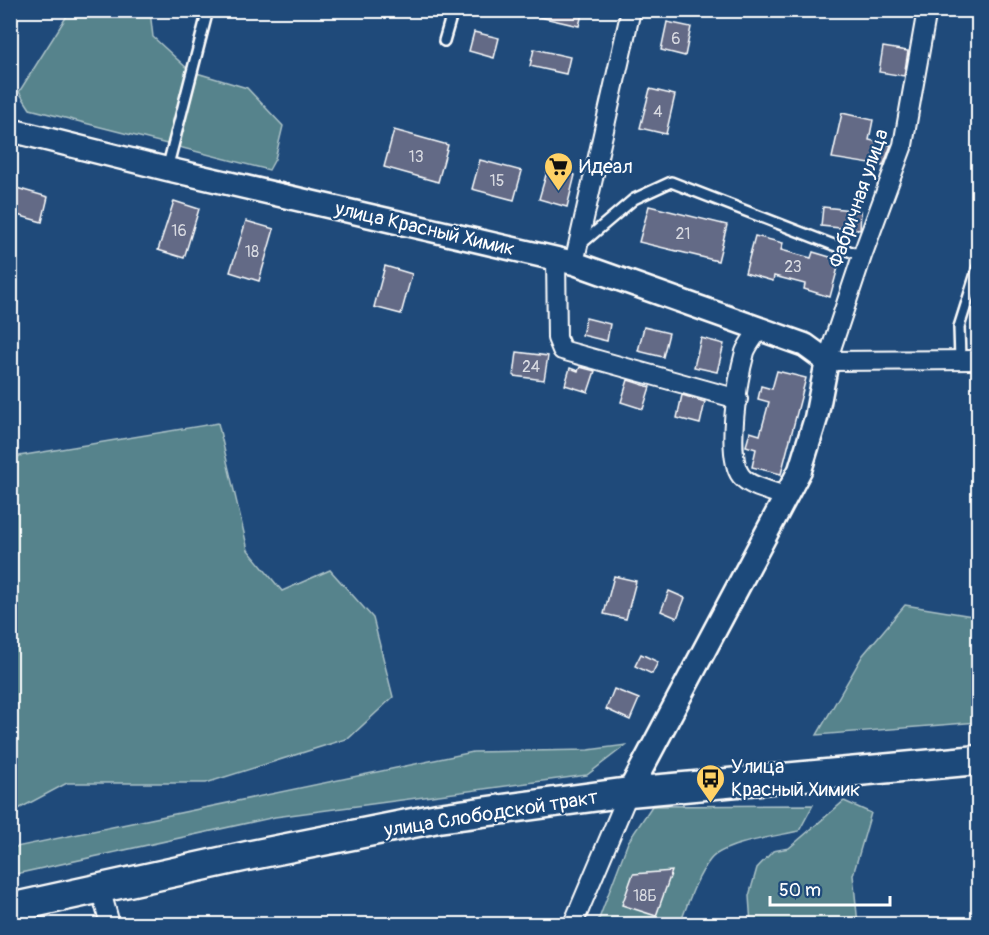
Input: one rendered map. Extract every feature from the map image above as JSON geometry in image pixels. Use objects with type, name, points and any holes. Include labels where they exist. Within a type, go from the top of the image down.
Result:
[{"type":"main road","name":"улица Слободской тракт","points":[[10,908],[438,818],[629,792],[978,760]]},
{"type":"street","points":[[631,10],[569,256],[557,338],[560,348],[565,352],[738,399]]},
{"type":"street","name":"Фабричная улица","points":[[827,362],[862,256],[903,145],[927,10]]},
{"type":"street","name":"улица Красный Химик","points":[[10,130],[167,169],[569,256],[805,345],[827,362]]},
{"type":"street","points":[[760,328],[746,351],[732,452],[736,469],[749,483],[787,497]]},
{"type":"street","points":[[573,924],[629,792],[800,470],[816,418],[827,362],[978,360]]},
{"type":"street","points":[[100,888],[110,924]]},
{"type":"lane","points":[[167,169],[208,10]]},
{"type":"lane","points":[[444,41],[453,10]]},
{"type":"lane","points":[[569,256],[634,199],[671,182],[862,256]]},
{"type":"lane","points":[[960,360],[959,327],[978,267]]},
{"type":"green space","points":[[70,11],[150,11],[153,37],[190,71],[247,88],[283,126],[275,159],[269,170],[30,109],[19,92]]},
{"type":"green space","points":[[218,423],[248,550],[282,591],[330,570],[373,618],[393,697],[349,738],[206,783],[67,783],[11,813],[11,468],[19,456]]},
{"type":"green space","points":[[905,605],[978,617],[978,722],[817,735],[863,655]]},
{"type":"green space","points":[[626,745],[587,775],[275,817],[11,875],[11,848],[473,752],[588,750]]},
{"type":"green space","points":[[844,801],[871,813],[853,875],[858,924],[751,924],[749,896],[757,868],[773,851],[789,848]]},
{"type":"green space","points":[[813,805],[799,831],[738,845],[716,854],[701,875],[680,924],[597,924],[628,842],[652,806]]},
{"type":"building","points":[[536,10],[583,10],[579,26],[535,16]]},
{"type":"building","points":[[667,22],[691,27],[685,56],[661,50]]},
{"type":"building","points":[[474,32],[499,38],[494,58],[469,51]]},
{"type":"building","points":[[883,47],[908,51],[904,76],[879,72]]},
{"type":"building","points":[[534,49],[570,57],[566,74],[530,66]]},
{"type":"building","points":[[650,89],[675,95],[666,134],[640,128]]},
{"type":"building","points":[[842,113],[873,120],[869,140],[891,145],[883,166],[832,158]]},
{"type":"building","points":[[394,130],[448,145],[438,182],[384,167]]},
{"type":"building","points":[[480,160],[522,171],[514,200],[472,189]]},
{"type":"building","points":[[548,168],[575,175],[567,207],[539,199]]},
{"type":"building","points":[[13,187],[48,197],[42,222],[10,213]]},
{"type":"building","points":[[174,201],[199,209],[184,258],[158,250]]},
{"type":"building","points":[[649,206],[727,225],[718,261],[639,242]]},
{"type":"building","points":[[823,207],[861,211],[860,230],[821,226]]},
{"type":"building","points":[[246,221],[274,229],[259,281],[230,272]]},
{"type":"building","points":[[755,236],[783,243],[781,250],[811,258],[813,252],[840,260],[830,297],[804,289],[805,284],[774,276],[773,281],[745,273]]},
{"type":"building","points":[[385,266],[412,274],[401,314],[374,307]]},
{"type":"building","points":[[586,318],[610,324],[607,341],[582,335]]},
{"type":"building","points":[[644,327],[669,333],[663,357],[638,351]]},
{"type":"building","points":[[701,338],[724,344],[717,372],[694,367]]},
{"type":"building","points":[[517,352],[548,356],[544,380],[514,376]]},
{"type":"building","points":[[580,367],[595,371],[588,392],[565,385],[570,368],[578,371]]},
{"type":"building","points":[[777,371],[806,378],[781,474],[752,467],[756,449],[746,446],[750,432],[760,435],[769,402],[758,399],[761,386],[772,389]]},
{"type":"building","points":[[628,380],[650,387],[643,409],[621,402]]},
{"type":"building","points":[[682,395],[705,402],[700,424],[677,418]]},
{"type":"building","points":[[614,576],[636,581],[626,619],[604,614]]},
{"type":"building","points":[[669,591],[685,598],[677,618],[661,611]]},
{"type":"building","points":[[641,654],[658,662],[652,674],[635,666]]},
{"type":"building","points":[[614,689],[639,699],[630,720],[606,709]]},
{"type":"building","points":[[672,871],[656,916],[622,905],[633,874]]},
{"type":"place","name":"Идеал","points":[[558,192]]},
{"type":"place","name":"Улица Красный Химик","points":[[710,804]]}]
